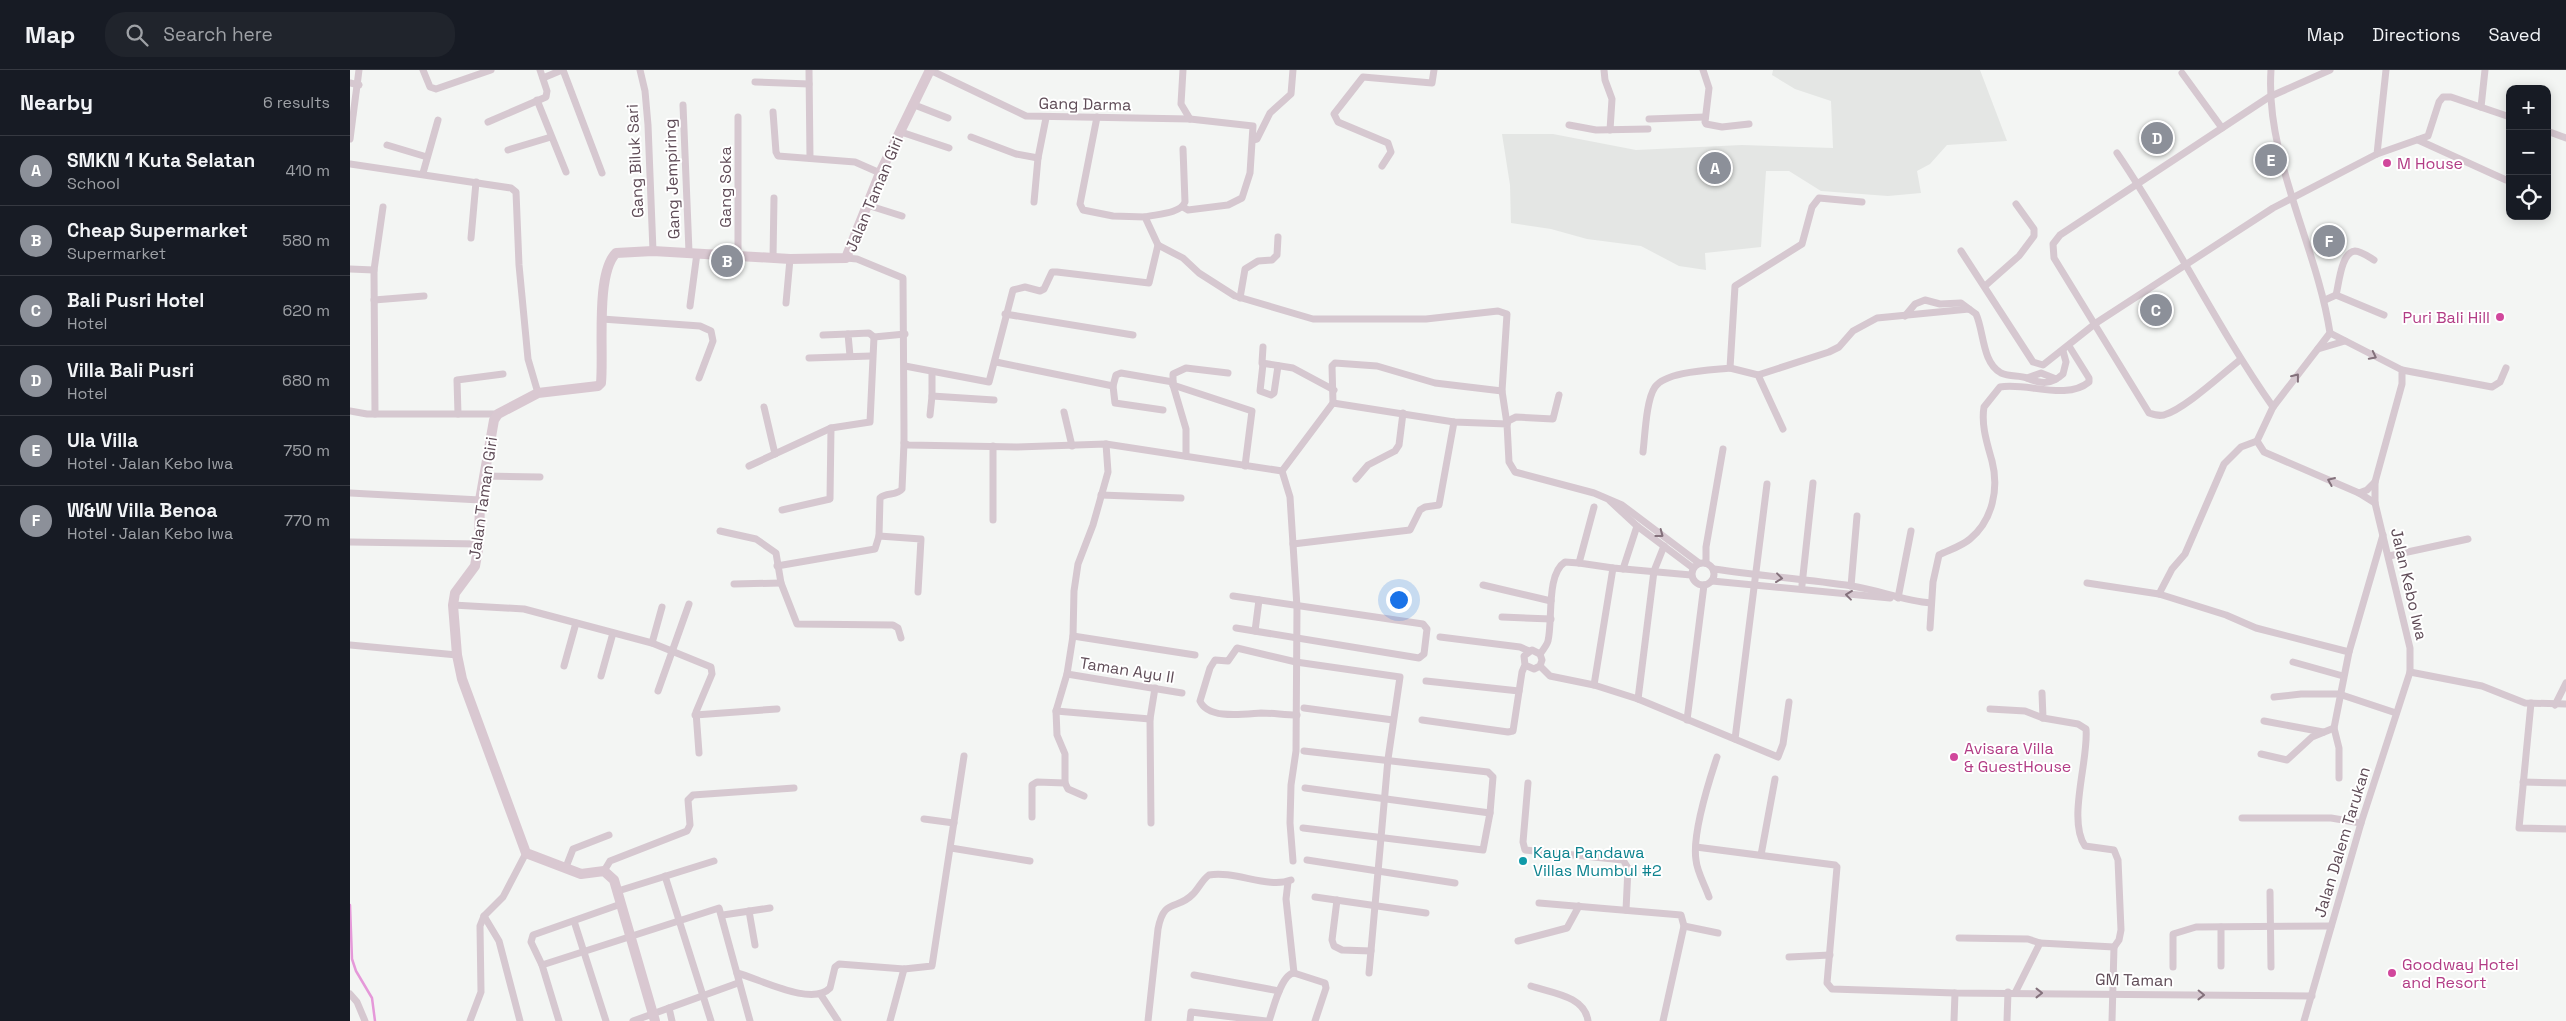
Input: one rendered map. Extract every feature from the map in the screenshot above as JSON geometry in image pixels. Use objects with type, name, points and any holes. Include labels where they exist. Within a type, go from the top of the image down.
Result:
[{"type":"street","points":[[350,139],[360,70]]},
{"type":"street","points":[[423,70],[430,87],[436,89],[491,70]]},
{"type":"street","points":[[488,122],[546,97],[547,91],[540,70]]},
{"type":"street","points":[[544,78],[563,70],[602,173]]},
{"type":"street","name":"Gang Biluk Sari","points":[[640,70],[645,91],[648,125],[653,250]]},
{"type":"street","points":[[809,70],[810,158]]},
{"type":"street","name":"Jalan Taman Giri","points":[[526,853],[486,748],[456,655],[453,605],[455,593],[475,566],[480,544],[480,500],[494,420],[498,414],[538,393],[598,386],[601,383],[602,319],[606,270],[611,258],[621,252],[653,250],[738,257],[790,259],[846,258],[880,173],[930,70]]},
{"type":"street","name":"Gang Darma","points":[[930,70],[1026,116],[1046,118],[1190,120],[1251,125],[1254,129],[1253,140]]},
{"type":"street","points":[[1183,70],[1181,104],[1190,120]]},
{"type":"street","points":[[1183,207],[1188,210],[1228,205],[1242,198],[1250,173],[1253,140],[1257,139],[1264,129],[1270,113],[1291,94],[1293,70]]},
{"type":"street","points":[[1359,70],[1363,77]]},
{"type":"street","points":[[1363,77],[1432,83],[1434,70]]},
{"type":"street","points":[[1604,70],[1605,80],[1612,99],[1610,130]]},
{"type":"street","points":[[1703,70],[1709,88],[1706,124],[1722,127],[1749,124]]},
{"type":"street","points":[[2158,594],[2172,569],[2185,554],[2224,464],[2241,447],[2257,441],[2273,407],[2330,334],[2325,300],[2304,229],[2290,197],[2269,97],[2271,70]]},
{"type":"street","points":[[2240,360],[2182,405],[2166,414],[2156,416],[2149,413],[2096,323],[2054,258],[2053,244],[2060,235],[2269,97],[2330,70]]},
{"type":"street","points":[[2377,154],[2386,70]]},
{"type":"street","points":[[2481,106],[2481,88],[2485,70]]},
{"type":"street","points":[[2182,73],[2222,128]]},
{"type":"street","points":[[1363,77],[1334,114],[1335,119],[1388,143],[1391,152],[1382,166]]},
{"type":"street","points":[[754,82],[809,84]]},
{"type":"street","points":[[350,83],[359,85]]},
{"type":"street","points":[[1960,251],[1986,286],[2034,362],[2043,365],[2066,349],[2096,323],[2290,197],[2377,154],[2418,140],[2431,132],[2439,102],[2443,97],[2481,106],[2506,115]]},
{"type":"street","points":[[537,100],[566,172]]},
{"type":"street","points":[[912,104],[948,118]]},
{"type":"street","name":"Gang Jempiring","points":[[683,105],[693,253],[690,306]]},
{"type":"street","points":[[773,112],[777,155],[855,162],[880,173]]},
{"type":"street","name":"Gang Soka","points":[[738,117],[738,257]]},
{"type":"street","points":[[1034,202],[1038,158],[1046,118]]},
{"type":"street","points":[[1097,118],[1080,204],[1082,207],[1101,214],[1146,217],[1178,211],[1185,202],[1184,149]]},
{"type":"street","points":[[1648,119],[1705,118]]},
{"type":"street","points":[[423,173],[438,120]]},
{"type":"street","points":[[1569,124],[1610,130],[1648,129]]},
{"type":"street","points":[[900,132],[949,148]]},
{"type":"street","points":[[2551,132],[2566,138]]},
{"type":"street","points":[[508,150],[551,137]]},
{"type":"street","points":[[971,137],[1016,154],[1038,158]]},
{"type":"street","points":[[2418,140],[2506,180]]},
{"type":"street","points":[[388,145],[427,157]]},
{"type":"street","points":[[2117,153],[2186,263],[2240,360],[2273,407]]},
{"type":"street","points":[[350,164],[423,173],[511,188],[516,192],[519,265],[528,359],[538,393]]},
{"type":"street","points":[[471,238],[476,182]]},
{"type":"street","points":[[773,258],[774,198]]},
{"type":"street","points":[[1730,368],[1735,286],[1802,244],[1812,207],[1819,198],[1862,202]]},
{"type":"street","points":[[1986,286],[2019,256],[2034,236],[2034,229],[2016,204]]},
{"type":"street","points":[[867,206],[902,216]]},
{"type":"street","points":[[375,414],[374,270],[383,207]]},
{"type":"street","points":[[905,366],[989,382],[996,362],[1004,314],[1012,290],[1025,287],[1040,291],[1044,288],[1052,272],[1149,283],[1158,245],[1146,217]]},
{"type":"street","points":[[1240,298],[1245,269],[1258,261],[1272,260],[1277,255],[1278,237]]},
{"type":"street","points":[[1158,245],[1183,258],[1199,273],[1240,298],[1313,319],[1398,320],[1498,311],[1506,314],[1502,391],[1507,424],[1509,462],[1515,472],[1609,499],[1622,505],[1697,567]]},
{"type":"street","points":[[2336,295],[2347,256],[2357,251],[2374,260]]},
{"type":"street","points":[[777,566],[873,550],[879,536],[880,498],[883,494],[898,493],[902,489],[905,366],[903,278],[857,259],[846,258]]},
{"type":"street","points":[[786,303],[790,259]]},
{"type":"street","points":[[350,269],[374,270]]},
{"type":"street","points":[[2325,300],[2336,295],[2384,315]]},
{"type":"street","points":[[374,300],[424,296]]},
{"type":"street","points":[[1905,316],[1915,304],[1925,300],[1940,304],[1960,303],[1976,314],[1992,366],[2008,376],[2027,378],[2041,373],[2051,375],[2056,379],[2063,374],[2066,362],[2066,349]]},
{"type":"street","points":[[1643,452],[1651,397],[1656,386],[1664,379],[1693,372],[1730,368],[1758,375],[1840,347],[1853,331],[1864,323],[1877,318],[1968,309]]},
{"type":"street","points":[[1004,314],[1133,335]]},
{"type":"street","points":[[602,319],[700,326],[710,331],[713,341],[699,378]]},
{"type":"street","points":[[848,334],[850,356]]},
{"type":"street","points":[[823,335],[869,334],[874,337],[905,334]]},
{"type":"street","points":[[2330,334],[2402,370],[2492,387],[2500,382],[2506,368]]},
{"type":"street","points":[[749,466],[831,428],[870,422],[871,356],[874,337]]},
{"type":"street","points":[[2318,349],[2345,341]]},
{"type":"street","points":[[1263,347],[1261,392],[1271,395],[1274,393],[1278,366]]},
{"type":"street","points":[[1930,628],[1931,603],[1939,555],[1970,539],[1992,509],[1995,489],[1993,468],[1986,438],[1984,407],[2000,387],[2011,385],[2072,390],[2082,387],[2089,382],[2089,378],[2066,349]]},
{"type":"street","points":[[808,358],[871,356]]},
{"type":"street","points":[[996,362],[1113,386]]},
{"type":"street","points":[[1282,471],[1333,403],[1332,366],[1338,362],[1377,366],[1435,384],[1502,391]]},
{"type":"street","points":[[1263,364],[1297,370],[1334,390]]},
{"type":"street","points":[[1186,456],[1186,428],[1173,383],[1176,371],[1186,368],[1228,373]]},
{"type":"street","name":"Jalan Kebo Iwa","points":[[2402,370],[2402,384],[2375,482],[2375,503],[2410,648],[2410,672]]},
{"type":"street","points":[[930,415],[932,372]]},
{"type":"street","points":[[1163,410],[1115,403],[1113,386],[1116,375],[1121,373],[1173,383],[1252,411],[1245,466]]},
{"type":"street","points":[[458,414],[457,380],[503,374]]},
{"type":"street","points":[[1758,375],[1783,429]]},
{"type":"street","points":[[1507,424],[1508,421],[1516,417],[1552,419],[1559,395]]},
{"type":"street","points":[[932,396],[994,400]]},
{"type":"street","points":[[1333,403],[1454,422],[1507,424]]},
{"type":"street","points":[[764,407],[775,454]]},
{"type":"street","points":[[350,411],[375,414],[498,414]]},
{"type":"street","points":[[1064,412],[1072,446]]},
{"type":"street","points":[[1356,478],[1368,465],[1396,451],[1399,445],[1402,413]]},
{"type":"street","points":[[1293,544],[1410,530],[1420,510],[1425,507],[1438,507],[1440,503],[1454,422]]},
{"type":"street","points":[[782,510],[828,502],[831,495],[831,428]]},
{"type":"street","points":[[2257,441],[2264,452],[2359,493],[2375,503]]},
{"type":"street","points":[[904,443],[916,446],[1072,446],[1106,444],[1282,471]]},
{"type":"street","points":[[1084,796],[1068,790],[1065,783],[1065,754],[1057,735],[1056,710],[1067,674],[1073,636],[1074,591],[1078,564],[1108,472],[1106,444]]},
{"type":"street","points":[[993,446],[994,520]]},
{"type":"street","points":[[1704,585],[1694,580],[1723,449]]},
{"type":"street","points":[[1282,471],[1290,497],[1297,607],[1296,716],[1290,823],[1293,861]]},
{"type":"street","points":[[485,476],[540,477]]},
{"type":"street","points":[[2359,493],[2367,490],[2375,482]]},
{"type":"street","points":[[1803,585],[1813,483]]},
{"type":"street","points":[[1735,739],[1767,484]]},
{"type":"street","points":[[350,493],[480,500]]},
{"type":"street","points":[[1101,495],[1181,498]]},
{"type":"street","points":[[1609,499],[1637,526],[1697,567]]},
{"type":"street","points":[[1579,563],[1594,507]]},
{"type":"street","points":[[1851,586],[1857,516]]},
{"type":"street","points":[[1623,569],[1637,526]]},
{"type":"street","points":[[720,531],[756,539],[766,544],[776,553],[781,583],[797,624],[893,625],[898,628],[901,638]]},
{"type":"street","points":[[1898,598],[1911,531]]},
{"type":"street","points":[[2339,778],[2339,748],[2334,728],[2339,694],[2349,652],[2384,534]]},
{"type":"street","points":[[879,536],[921,539],[918,592]]},
{"type":"street","points":[[2389,556],[2468,539]]},
{"type":"street","points":[[350,542],[480,544]]},
{"type":"street","points":[[1638,699],[1654,571],[1664,546]]},
{"type":"street","points":[[1540,654],[1548,643],[1551,601],[1559,566],[1565,562],[1654,571],[1697,567],[1757,575],[1803,585],[1931,603]]},
{"type":"street","points":[[1594,685],[1613,568]]},
{"type":"street","points":[[1712,581],[1714,569]]},
{"type":"street","points":[[1704,585],[1712,581],[1851,586],[1874,590],[1898,598]]},
{"type":"street","points":[[734,584],[781,583]]},
{"type":"street","points":[[2087,583],[2158,594],[2226,615],[2256,628],[2349,652]]},
{"type":"street","points":[[1483,585],[1551,601]]},
{"type":"street","points":[[1687,720],[1704,585]]},
{"type":"street","points":[[1233,596],[1297,607],[1423,624],[1427,629],[1424,654],[1419,658],[1236,628]]},
{"type":"street","points":[[1255,631],[1259,600]]},
{"type":"street","points":[[658,691],[689,604]]},
{"type":"street","points":[[453,605],[524,609],[652,643],[673,650],[712,669],[695,715],[698,753]]},
{"type":"street","points":[[652,643],[662,606]]},
{"type":"street","points":[[1502,617],[1550,619]]},
{"type":"street","points":[[564,666],[576,623]]},
{"type":"street","points":[[601,676],[613,633]]},
{"type":"street","points":[[1073,636],[1195,655]]},
{"type":"street","points":[[1440,637],[1520,647],[1540,654],[1542,660],[1540,666],[1534,669],[1526,665]]},
{"type":"street","points":[[350,645],[456,655]]},
{"type":"street","points":[[1296,716],[1224,713],[1210,710],[1202,705],[1200,701],[1213,663],[1220,659],[1228,661],[1235,649],[1296,662],[1400,677],[1388,759],[1369,973]]},
{"type":"street","points":[[1422,720],[1511,731],[1515,728],[1522,672],[1526,665],[1524,656],[1529,651]]},
{"type":"street","points":[[2293,662],[2344,676]]},
{"type":"street","points":[[1540,666],[1550,676],[1594,685],[1638,699],[1779,756],[1789,702]]},
{"type":"street","points":[[2410,672],[2482,686],[2531,703],[2566,704]]},
{"type":"street","name":"Jalan Dalem Tarukan","points":[[2304,1021],[2361,823],[2410,672]]},
{"type":"street","name":"Taman Ayu II","points":[[1067,674],[1182,693]]},
{"type":"street","points":[[1426,681],[1519,691]]},
{"type":"street","points":[[2555,705],[2566,683]]},
{"type":"street","points":[[1151,823],[1150,719],[1155,688]]},
{"type":"street","points":[[2042,693],[2043,718]]},
{"type":"street","points":[[2274,697],[2301,694],[2339,694],[2396,713]]},
{"type":"street","points":[[2531,703],[2519,828],[2566,829]]},
{"type":"street","points":[[1304,708],[1393,720]]},
{"type":"street","points":[[695,715],[777,709]]},
{"type":"street","points":[[1990,709],[2025,711],[2043,718],[2078,724],[2086,729],[2078,818],[2082,841],[2085,846],[2110,848],[2117,853],[2121,930],[2119,940],[2114,947],[2112,1021]]},
{"type":"street","points":[[1056,710],[1150,719]]},
{"type":"street","points":[[2264,721],[2324,732]]},
{"type":"street","points":[[2261,754],[2287,760],[2312,738],[2334,728]]},
{"type":"street","points":[[1303,828],[1381,836],[1481,850],[1486,844],[1493,777],[1488,772],[1388,759],[1304,751]]},
{"type":"street","points":[[737,973],[787,992],[821,995],[830,988],[835,967],[839,964],[904,969],[932,966],[964,756]]},
{"type":"street","points":[[1709,897],[1696,860],[1696,847],[1705,795],[1717,757]]},
{"type":"street","points":[[1761,855],[1776,779]]},
{"type":"street","points":[[1032,817],[1032,785],[1037,782],[1065,783]]},
{"type":"street","points":[[2523,782],[2566,783]]},
{"type":"street","points":[[1528,783],[1523,848],[1525,850],[1625,861],[1628,868],[1626,910]]},
{"type":"street","points":[[604,871],[610,861],[688,831],[690,825],[688,800],[693,795],[794,788]]},
{"type":"street","points":[[1305,788],[1490,813]]},
{"type":"street","points":[[2242,818],[2332,818],[2361,823]]},
{"type":"street","points":[[924,819],[954,824]]},
{"type":"street","points":[[566,867],[573,849],[609,835]]},
{"type":"street","points":[[1696,847],[1835,865],[1830,955],[1789,957]]},
{"type":"street","points":[[951,848],[1030,861]]},
{"type":"street","points":[[470,1021],[481,992],[480,926],[484,916],[502,897],[526,853],[581,874],[604,871],[612,877],[618,891],[654,1018]]},
{"type":"street","points":[[1307,860],[1455,883]]},
{"type":"street","points":[[618,891],[714,861]]},
{"type":"street","points":[[1148,1021],[1160,917],[1168,907],[1186,900],[1208,875],[1222,874],[1290,881],[1286,899],[1294,973]]},
{"type":"street","points":[[665,876],[711,1021]]},
{"type":"street","points":[[2270,892],[2271,967]]},
{"type":"street","points":[[1315,897],[1426,913]]},
{"type":"street","points":[[1337,900],[1332,940],[1334,946],[1342,950],[1371,952]]},
{"type":"street","points":[[1539,903],[1681,915],[1684,926],[1663,1021]]},
{"type":"street","points":[[559,1021],[542,965],[531,942],[533,935],[621,904]]},
{"type":"street","points":[[1518,941],[1567,928],[1579,906]]},
{"type":"street","points":[[542,965],[718,908],[723,915],[738,983],[750,1021]]},
{"type":"street","points":[[723,915],[770,908]]},
{"type":"street","points":[[749,911],[754,945]]},
{"type":"street","points":[[484,916],[499,941],[520,1021]]},
{"type":"street","points":[[574,921],[606,1021]]},
{"type":"street","points":[[1684,926],[1718,933]]},
{"type":"street","points":[[2173,968],[2173,934],[2196,927],[2331,926]]},
{"type":"street","points":[[2221,927],[2221,966]]},
{"type":"street","points":[[1958,938],[2028,939],[2040,943],[2114,947]]},
{"type":"street","points":[[2007,1021],[2011,992],[2040,943]]},
{"type":"street","name":"GM Taman","points":[[1830,955],[1827,984],[1832,988],[1955,993],[2312,996]]},
{"type":"street","points":[[890,1021],[904,969]]},
{"type":"street","points":[[1190,1021],[1191,1012],[1267,1021],[1287,976],[1294,973],[1325,983],[1326,988],[1315,1021]]},
{"type":"street","points":[[1194,975],[1279,991]]},
{"type":"street","points":[[633,1021],[654,1018],[669,1008],[738,983]]},
{"type":"street","points":[[1531,986],[1577,1001],[1584,1007],[1588,1021]]},
{"type":"street","points":[[1954,1021],[1955,993]]},
{"type":"street","points":[[350,994],[357,1002],[365,1021]]},
{"type":"street","points":[[821,995],[838,1021]]},
{"type":"street","points":[[669,1008],[672,1021]]},
{"type":"shaded area","points":[[1773,70],[1980,70],[2007,141],[1947,145],[1930,164],[1917,171],[1921,193],[1888,196],[1821,191],[1789,171],[1766,171],[1761,247],[1705,253],[1706,270],[1679,266],[1641,246],[1587,239],[1551,229],[1511,223],[1510,185],[1502,134],[1553,134],[1636,150],[1742,145],[1833,148],[1831,101],[1795,89],[1772,75]]},
{"type":"waterway","points":[[350,905],[352,959],[356,971],[372,998],[375,1021]]},
{"type":"place","name":"Villa Bali Pusri","points":[[2157,138]]},
{"type":"place","name":"Ula Villa","points":[[2271,160]]},
{"type":"place","name":"M House","points":[[2387,163]]},
{"type":"place","name":"SMKN 1 Kuta Selatan","points":[[1715,168]]},
{"type":"place","name":"W&W Villa Benoa","points":[[2329,241]]},
{"type":"place","name":"Cheap Supermarket","points":[[727,261]]},
{"type":"place","name":"Bali Pusri Hotel","points":[[2156,310]]},
{"type":"place","name":"Puri Bali Hill","points":[[2500,317]]},
{"type":"place","name":"Avisara Villa & GuestHouse","points":[[1954,757]]},
{"type":"place","name":"Kaya Pandawa Villas Mumbul #2","points":[[1523,861]]},
{"type":"place","name":"Goodway Hotel and Resort","points":[[2392,973]]}]
